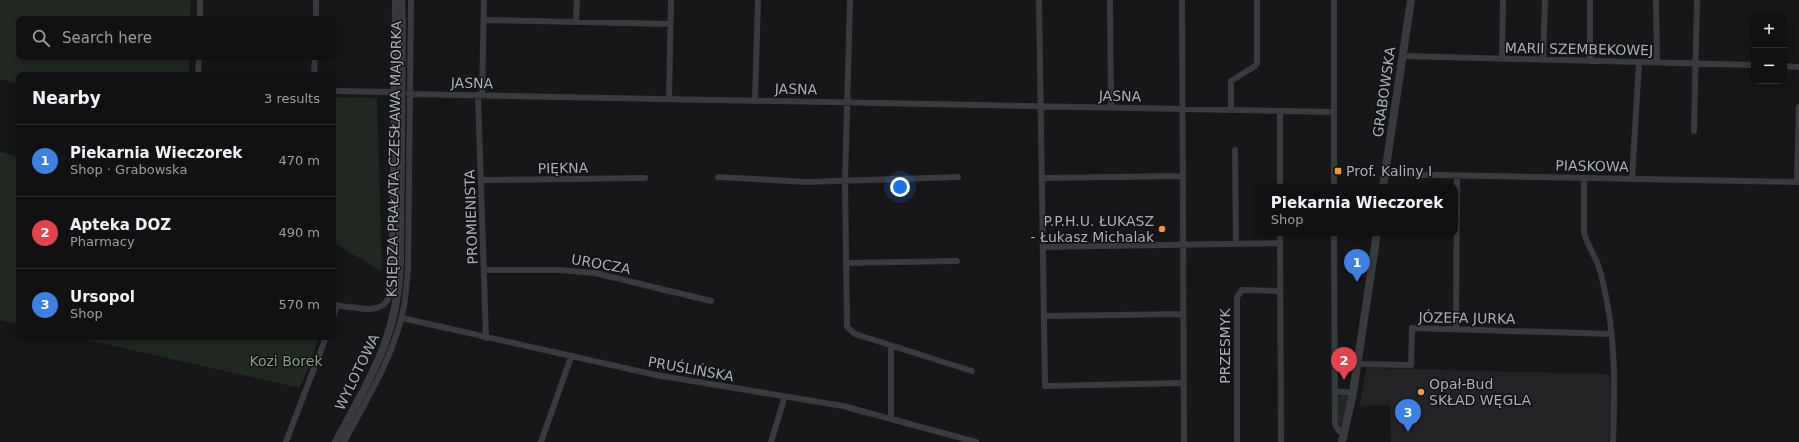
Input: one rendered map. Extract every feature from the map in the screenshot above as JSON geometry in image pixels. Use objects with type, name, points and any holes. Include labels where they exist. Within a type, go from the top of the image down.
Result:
[{"type":"street","points":[[200,0],[200,16]]},
{"type":"street","points":[[316,0],[316,16]]},
{"type":"street","name":"KSIĘDZA PRAŁATA CZESŁAWA MAJORKA","points":[[336,305],[371,310],[380,308],[388,299],[391,280],[394,0]]},
{"type":"street","name":"KSIĘDZA PRAŁATA CZESŁAWA MAJORKA","points":[[395,311],[399,274],[401,0]]},
{"type":"street","name":"KSIĘDZA PRAŁATA CZESŁAWA MAJORKA","points":[[402,21],[404,0]]},
{"type":"street","name":"KSIĘDZA PRAŁATA CZESŁAWA MAJORKA","points":[[402,318],[408,270],[411,0]]},
{"type":"street","name":"PROMIENISTA","points":[[484,0],[480,95],[486,338]]},
{"type":"street","points":[[576,22],[577,0]]},
{"type":"street","points":[[669,99],[671,0]]},
{"type":"street","points":[[755,100],[758,0]]},
{"type":"street","points":[[850,0],[845,181],[847,327],[855,334],[972,371]]},
{"type":"street","points":[[1039,0],[1045,386],[1183,383]]},
{"type":"street","points":[[1110,0],[1111,107]]},
{"type":"street","points":[[1182,0],[1184,442]]},
{"type":"street","points":[[1231,110],[1231,81],[1255,66],[1257,63],[1257,0]]},
{"type":"street","points":[[1334,0],[1334,184]]},
{"type":"street","name":"GRABOWSKA","points":[[1384,184],[1411,0]]},
{"type":"street","points":[[1502,59],[1503,0]]},
{"type":"street","points":[[1543,60],[1545,0]]},
{"type":"street","points":[[1590,0],[1590,61]]},
{"type":"street","points":[[1656,0],[1657,63]]},
{"type":"street","points":[[1694,131],[1697,0]]},
{"type":"street","points":[[484,20],[670,24]]},
{"type":"street","name":"MARII SZEMBEKOWEJ","points":[[1403,56],[1751,65]]},
{"type":"street","points":[[198,72],[199,60]]},
{"type":"street","points":[[314,72],[315,60]]},
{"type":"street","points":[[1632,179],[1639,63]]},
{"type":"street","points":[[1787,66],[1799,67]]},
{"type":"street","points":[[336,91],[393,92]]},
{"type":"street","name":"JASNA","points":[[409,94],[1334,112]]},
{"type":"street","points":[[1798,182],[1799,107]]},
{"type":"street","points":[[1280,111],[1280,184]]},
{"type":"street","points":[[1234,150],[1236,243]]},
{"type":"street","name":"PIASKOWA","points":[[1385,174],[1798,182]]},
{"type":"street","points":[[1042,178],[1182,176]]},
{"type":"street","points":[[1457,176],[1457,184]]},
{"type":"street","points":[[718,177],[787,182],[958,178]]},
{"type":"street","name":"PIĘKNA","points":[[482,180],[645,178]]},
{"type":"street","points":[[1584,178],[1585,239],[1594,255],[1603,282],[1612,334],[1615,401],[1613,442]]},
{"type":"street","points":[[1280,236],[1281,442]]},
{"type":"street","points":[[1334,236],[1335,424],[1339,431],[1344,434]]},
{"type":"street","points":[[1342,442],[1353,393],[1377,236]]},
{"type":"street","points":[[1456,329],[1457,236]]},
{"type":"street","points":[[1043,247],[1280,243]]},
{"type":"street","points":[[846,264],[957,261]]},
{"type":"street","name":"UROCZA","points":[[484,270],[559,270],[589,272],[711,301]]},
{"type":"street","name":"PRZESMYK","points":[[1237,442],[1237,297],[1242,290],[1280,291]]},
{"type":"street","name":"WYLOTOWA","points":[[336,442],[379,360],[390,333],[395,311]]},
{"type":"street","points":[[1044,316],[1183,314]]},
{"type":"street","name":"WYLOTOWA","points":[[344,442],[383,368],[402,318]]},
{"type":"street","name":"PRUŚLIŃSKA","points":[[402,318],[571,357],[686,381],[843,406],[976,442]]},
{"type":"street","name":"JÓZEFA JURKA","points":[[1357,364],[1411,365],[1412,328],[1612,334]]},
{"type":"street","points":[[286,442],[325,340]]},
{"type":"street","points":[[890,418],[891,346]]},
{"type":"street","points":[[541,442],[571,357]]},
{"type":"street","points":[[1335,391],[1353,393]]},
{"type":"street","points":[[771,442],[785,396]]},
{"type":"shaded area","points":[[1366,368],[1610,374],[1612,405],[1609,442],[1391,442],[1390,405],[1360,406]]},
{"type":"green space","points":[[0,0],[191,0],[190,16],[16,16],[16,60],[189,60],[189,72],[16,72],[16,83],[0,79]]},
{"type":"green space","points":[[336,97],[377,98],[382,272],[336,244]]},
{"type":"green space","points":[[0,152],[16,156],[16,324],[0,320]]},
{"type":"green space","name":"Kozi Borek","points":[[87,340],[318,340],[300,388]]},
{"type":"green space","points":[[1340,395],[1346,395],[1348,398],[1341,425],[1338,423],[1338,397]]},
{"type":"place","name":"Prof. Kaliny I","points":[[1338,171]]},
{"type":"place","name":"P.P.H.U. ŁUKASZ - Łukasz Michalak","points":[[1162,229]]},
{"type":"place","name":"Piekarnia Wieczorek","points":[[1357,282]]},
{"type":"place","name":"Apteka DOZ","points":[[1344,380]]},
{"type":"place","name":"Opał-Bud SKŁAD WĘGLA","points":[[1421,392]]},
{"type":"place","name":"Ursopol","points":[[1408,432]]}]
